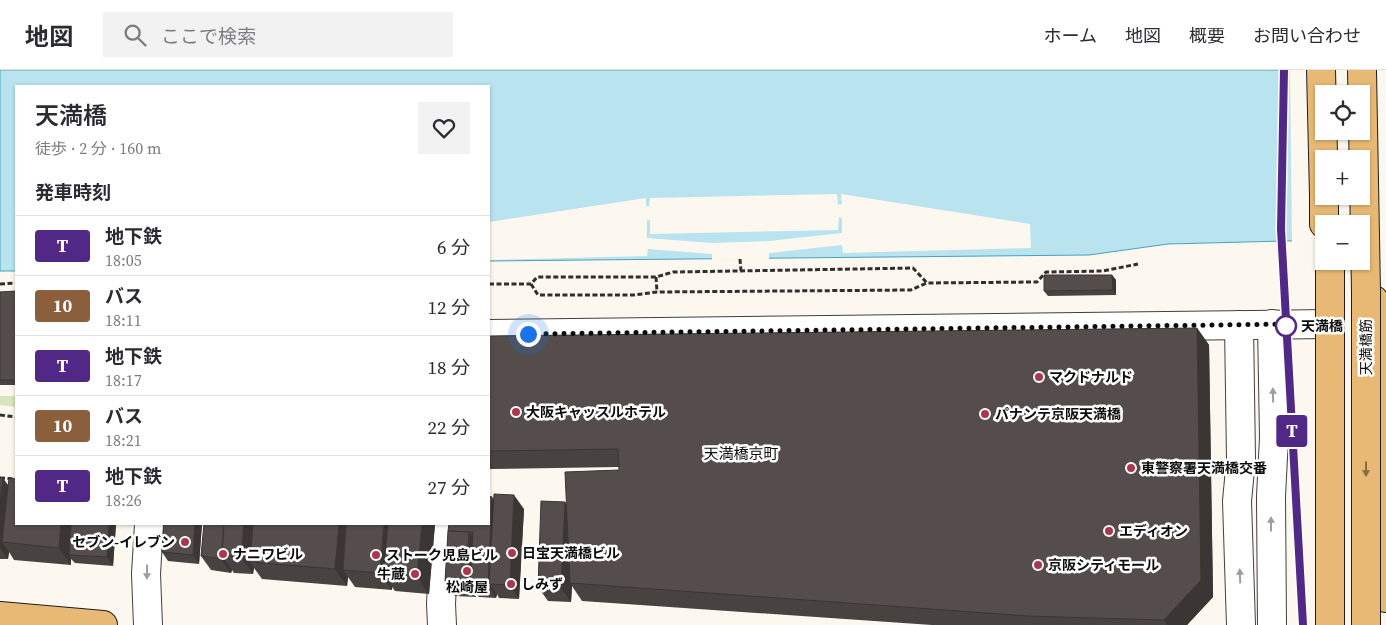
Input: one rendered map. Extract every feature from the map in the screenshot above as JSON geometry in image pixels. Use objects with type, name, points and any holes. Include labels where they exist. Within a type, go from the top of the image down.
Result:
[{"type":"main road","points":[[1321,70],[1323,150]]},
{"type":"main road","points":[[1327,70],[1327,85]]},
{"type":"main road","name":"天満橋筋","points":[[1362,70],[1366,292],[1366,625]]},
{"type":"main road","name":"天満橋筋","points":[[1370,70],[1374,306],[1382,348],[1386,598]]},
{"type":"main road","points":[[1326,625],[1327,270]]},
{"type":"main road","points":[[1327,270],[1330,625]]},
{"type":"main road","points":[[0,616],[103,625]]},
{"type":"street","points":[[1272,324],[1274,438],[1271,496],[1272,625]]},
{"type":"street","points":[[490,334],[1326,324]]},
{"type":"street","points":[[1239,325],[1240,459],[1237,502],[1241,625]]},
{"type":"street","points":[[148,625],[146,574],[149,525]]},
{"type":"street","points":[[442,625],[441,604],[445,525]]},
{"type":"path","points":[[740,259],[741,271]]},
{"type":"path","points":[[531,284],[538,296],[634,295],[657,292],[911,290],[928,283],[1037,282],[1046,272],[1103,271],[1138,264]]},
{"type":"path","points":[[490,284],[531,284],[537,277],[656,277],[674,272],[913,268],[928,283]]},
{"type":"path","points":[[656,277],[657,292]]},
{"type":"path","points":[[0,284],[15,283]]},
{"type":"path","points":[[0,415],[15,417]]},
{"type":"path","points":[[0,478],[15,479]]},
{"type":"green space","points":[[0,396],[15,396],[15,407],[0,405]]},
{"type":"water","points":[[0,70],[1386,70],[1370,169],[1370,150],[1315,150],[1315,205],[1364,205],[1362,215],[1315,215],[1315,240],[1168,244],[1089,255],[490,261],[490,85],[15,85],[15,271],[0,271]]},
{"type":"pier","points":[[1290,70],[1386,70],[1386,241],[1370,242],[1370,215],[1315,215],[1315,243],[1292,243]]},
{"type":"pier","points":[[837,194],[838,205],[842,204],[841,194],[1030,224],[1031,248],[843,253],[842,245],[769,253],[769,259],[712,260],[712,254],[648,249],[647,256],[490,260],[490,222],[646,198],[646,206],[649,207],[650,198]],"holes":[[[839,217],[842,218],[842,233],[769,241],[712,243],[647,238],[647,220],[650,220],[650,234],[838,230]]]},
{"type":"building","points":[[1044,275],[1112,275],[1113,290],[1044,291]]},
{"type":"building","points":[[15,291],[15,380],[0,380],[0,292]]},
{"type":"building","points":[[1197,328],[1201,580],[1164,620],[1028,616],[570,583],[565,472],[619,470],[618,449],[490,451],[490,336]]},
{"type":"building","points":[[0,477],[3,478],[0,504]]},
{"type":"building","points":[[9,478],[15,479],[15,525],[61,525],[59,548],[2,542]]},
{"type":"building","points":[[494,494],[514,495],[510,585],[489,584]]},
{"type":"building","points":[[490,496],[492,497],[488,586],[470,585],[473,532],[448,531],[449,525],[490,525]]},
{"type":"building","points":[[541,501],[565,502],[561,588],[538,587]]},
{"type":"building","points":[[71,525],[109,525],[107,557],[69,555]]},
{"type":"building","points":[[164,525],[195,525],[193,555],[162,552]]},
{"type":"building","points":[[204,525],[224,525],[221,559],[201,556]]},
{"type":"building","points":[[224,525],[244,525],[241,557],[222,555]]},
{"type":"building","points":[[253,525],[339,525],[335,569],[250,562]]},
{"type":"building","points":[[346,525],[384,525],[380,573],[343,570]]},
{"type":"building","points":[[388,525],[422,525],[417,577],[383,574]]},
{"type":"building","points":[[448,531],[469,532],[466,583],[445,582]]},
{"type":"metro line","name":"T","points":[[1284,70],[1281,229],[1303,625]]},
{"type":"place","name":"天満橋","points":[[1286,326]]},
{"type":"place","name":"マクドナルド","points":[[1039,377]]},
{"type":"place","name":"大阪キャッスルホテル","points":[[516,412]]},
{"type":"place","name":"パナンテ京阪天満橋","points":[[985,414]]},
{"type":"place","name":"東警察署天満橋交番","points":[[1131,468]]},
{"type":"place","name":"エディオン","points":[[1109,531]]},
{"type":"place","name":"セブン-イレブン","points":[[185,542]]},
{"type":"place","name":"日宝天満橋ビル","points":[[512,553]]},
{"type":"place","name":"ナニワビル","points":[[223,554]]},
{"type":"place","name":"ストーク児島ビル","points":[[376,555]]},
{"type":"place","name":"京阪シティモール","points":[[1038,565]]},
{"type":"place","name":"松崎屋","points":[[467,571]]},
{"type":"place","name":"牛蔵","points":[[415,574]]},
{"type":"place","name":"しみず","points":[[511,584]]},
{"type":"district","name":"天満橋京町","points":[[741,454]]},
{"type":"route","points":[[528,334],[1290,324],[1286,326]]}]
